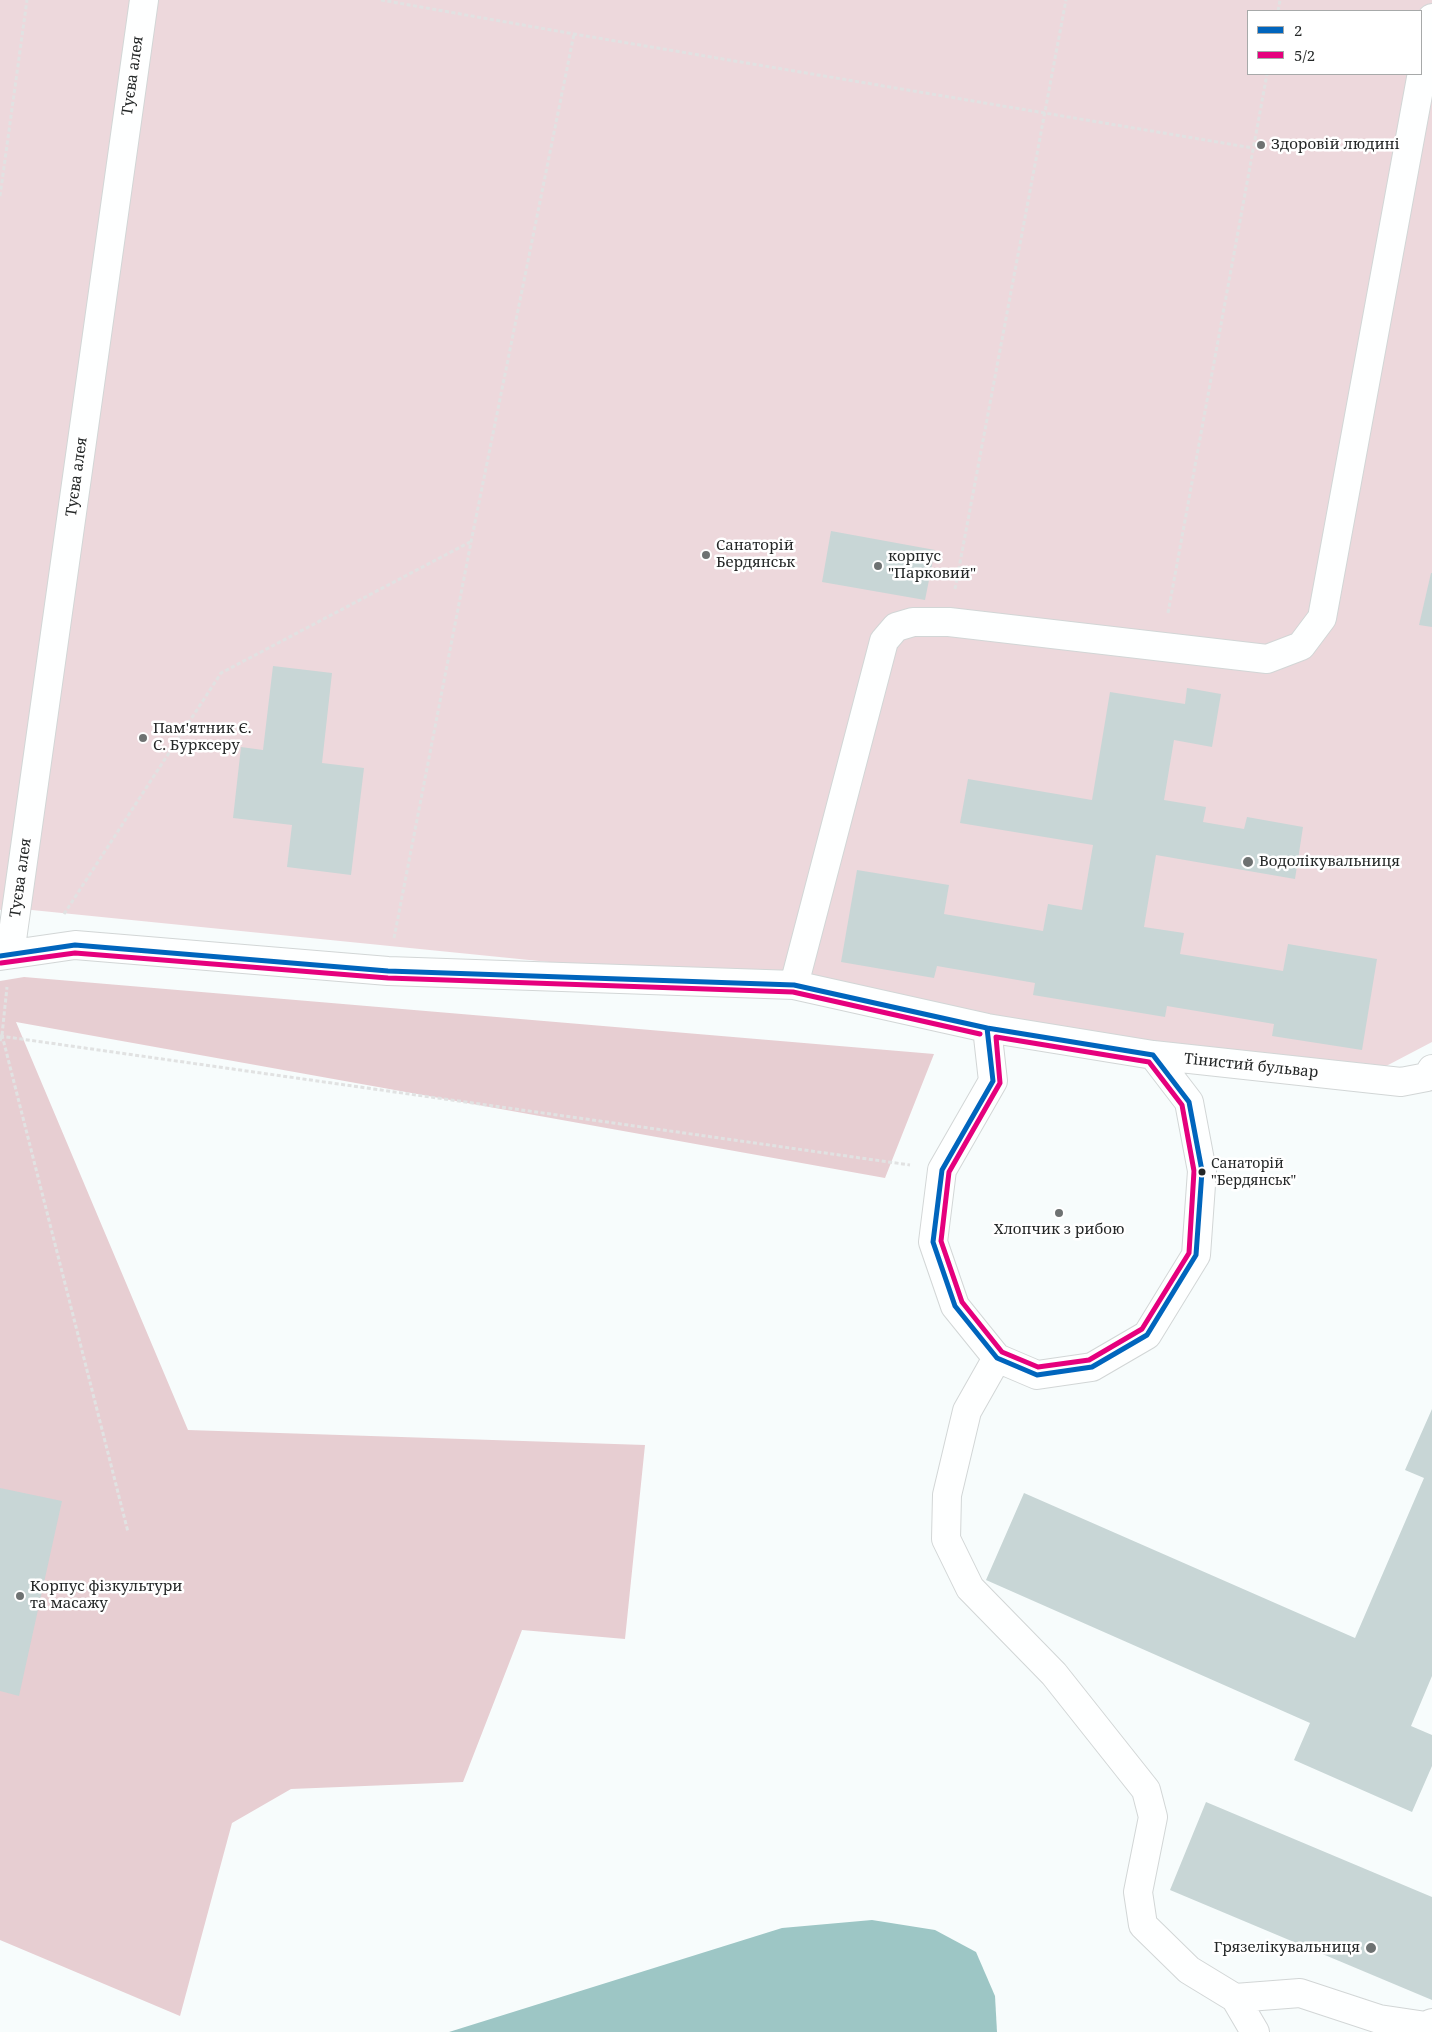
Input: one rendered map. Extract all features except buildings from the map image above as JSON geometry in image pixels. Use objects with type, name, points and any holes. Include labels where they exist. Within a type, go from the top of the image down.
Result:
[{"type":"street","name":"Туєва алея","points":[[5,955],[144,0]]},
{"type":"street","points":[[1422,73],[1432,18]]},
{"type":"street","points":[[794,985],[884,641],[896,627],[914,622],[949,622],[1267,659],[1301,646],[1322,618],[1422,75]]},
{"type":"street","name":"Тінистий бульвар","points":[[5,955],[75,945],[388,971],[794,985],[987,1028],[1153,1055],[1401,1082],[1428,1077],[1432,1069]]},
{"type":"street","points":[[987,1028],[993,1081],[942,1170],[933,1242],[955,1306],[997,1358],[1037,1375],[1092,1367],[1146,1335],[1196,1255],[1202,1171],[1189,1102],[1153,1055]]},
{"type":"street","points":[[997,1358],[967,1411],[948,1495],[946,1539],[970,1588],[1054,1674],[1146,1790],[1153,1817],[1138,1892],[1143,1925],[1189,1970],[1236,1998],[1255,2032]]},
{"type":"street","points":[[1236,1998],[1300,1993],[1379,2019],[1426,2026],[1432,2023]]},
{"type":"path","points":[[0,196],[27,0]]},
{"type":"path","points":[[381,0],[1253,148]]},
{"type":"path","points":[[949,622],[1066,0]]},
{"type":"path","points":[[388,971],[471,542],[574,34]]},
{"type":"path","points":[[1162,646],[1267,75]]},
{"type":"path","points":[[40,949],[221,673],[471,542]]},
{"type":"path","points":[[0,1041],[5,955]]},
{"type":"path","points":[[1,1036],[942,1170]]},
{"type":"path","points":[[1,1036],[128,1532]]},
{"type":"shaded area","name":"Санаторій Бердянськ","points":[[0,0],[1432,0],[1432,1042],[1369,1075],[758,983],[12,908],[0,910]]},
{"type":"shaded area","points":[[24,977],[934,1054],[885,1178],[16,1022],[188,1430],[645,1445],[625,1639],[522,1630],[463,1782],[291,1789],[232,1823],[180,2016],[0,1940],[0,981]]},
{"type":"water","points":[[872,1920],[935,1930],[976,1952],[995,1996],[997,2032],[449,2032],[782,1928]]},
{"type":"transit line","name":"2","points":[[0,956],[75,945],[388,971],[794,985],[987,1028]]},
{"type":"transit line","name":"5/2","points":[[1,963],[75,953],[388,978],[793,992],[980,1034]]},
{"type":"transit line","name":"2","points":[[987,1028],[1153,1055],[1189,1102],[1202,1171],[1196,1255],[1147,1335],[1092,1367],[1037,1375],[997,1358],[955,1306],[933,1242],[942,1170],[993,1081],[987,1028]]},
{"type":"transit line","name":"5/2","points":[[996,1037],[1149,1062],[1182,1105],[1194,1171],[1189,1253],[1142,1329],[1089,1360],[1038,1367],[1002,1352],[962,1302],[941,1241],[949,1172],[1000,1083],[996,1037]]},
{"type":"place","name":"Здоровій людині","points":[[1261,145]]},
{"type":"place","name":"Санаторій Бердянськ","points":[[706,555]]},
{"type":"place","name":"корпус \"Парковий\"","points":[[878,566]]},
{"type":"place","name":"Пам'ятник Є. С. Бурксеру","points":[[143,738]]},
{"type":"place","name":"Водолікувальниця","points":[[1248,862]]},
{"type":"place","name":"Санаторій \"Бердянськ\"","points":[[1202,1172]]},
{"type":"place","name":"Хлопчик з рибою","points":[[1059,1213]]},
{"type":"place","name":"Корпус фізкультури та масажу","points":[[20,1596]]},
{"type":"place","name":"Грязелікувальниця","points":[[1371,1948]]}]
